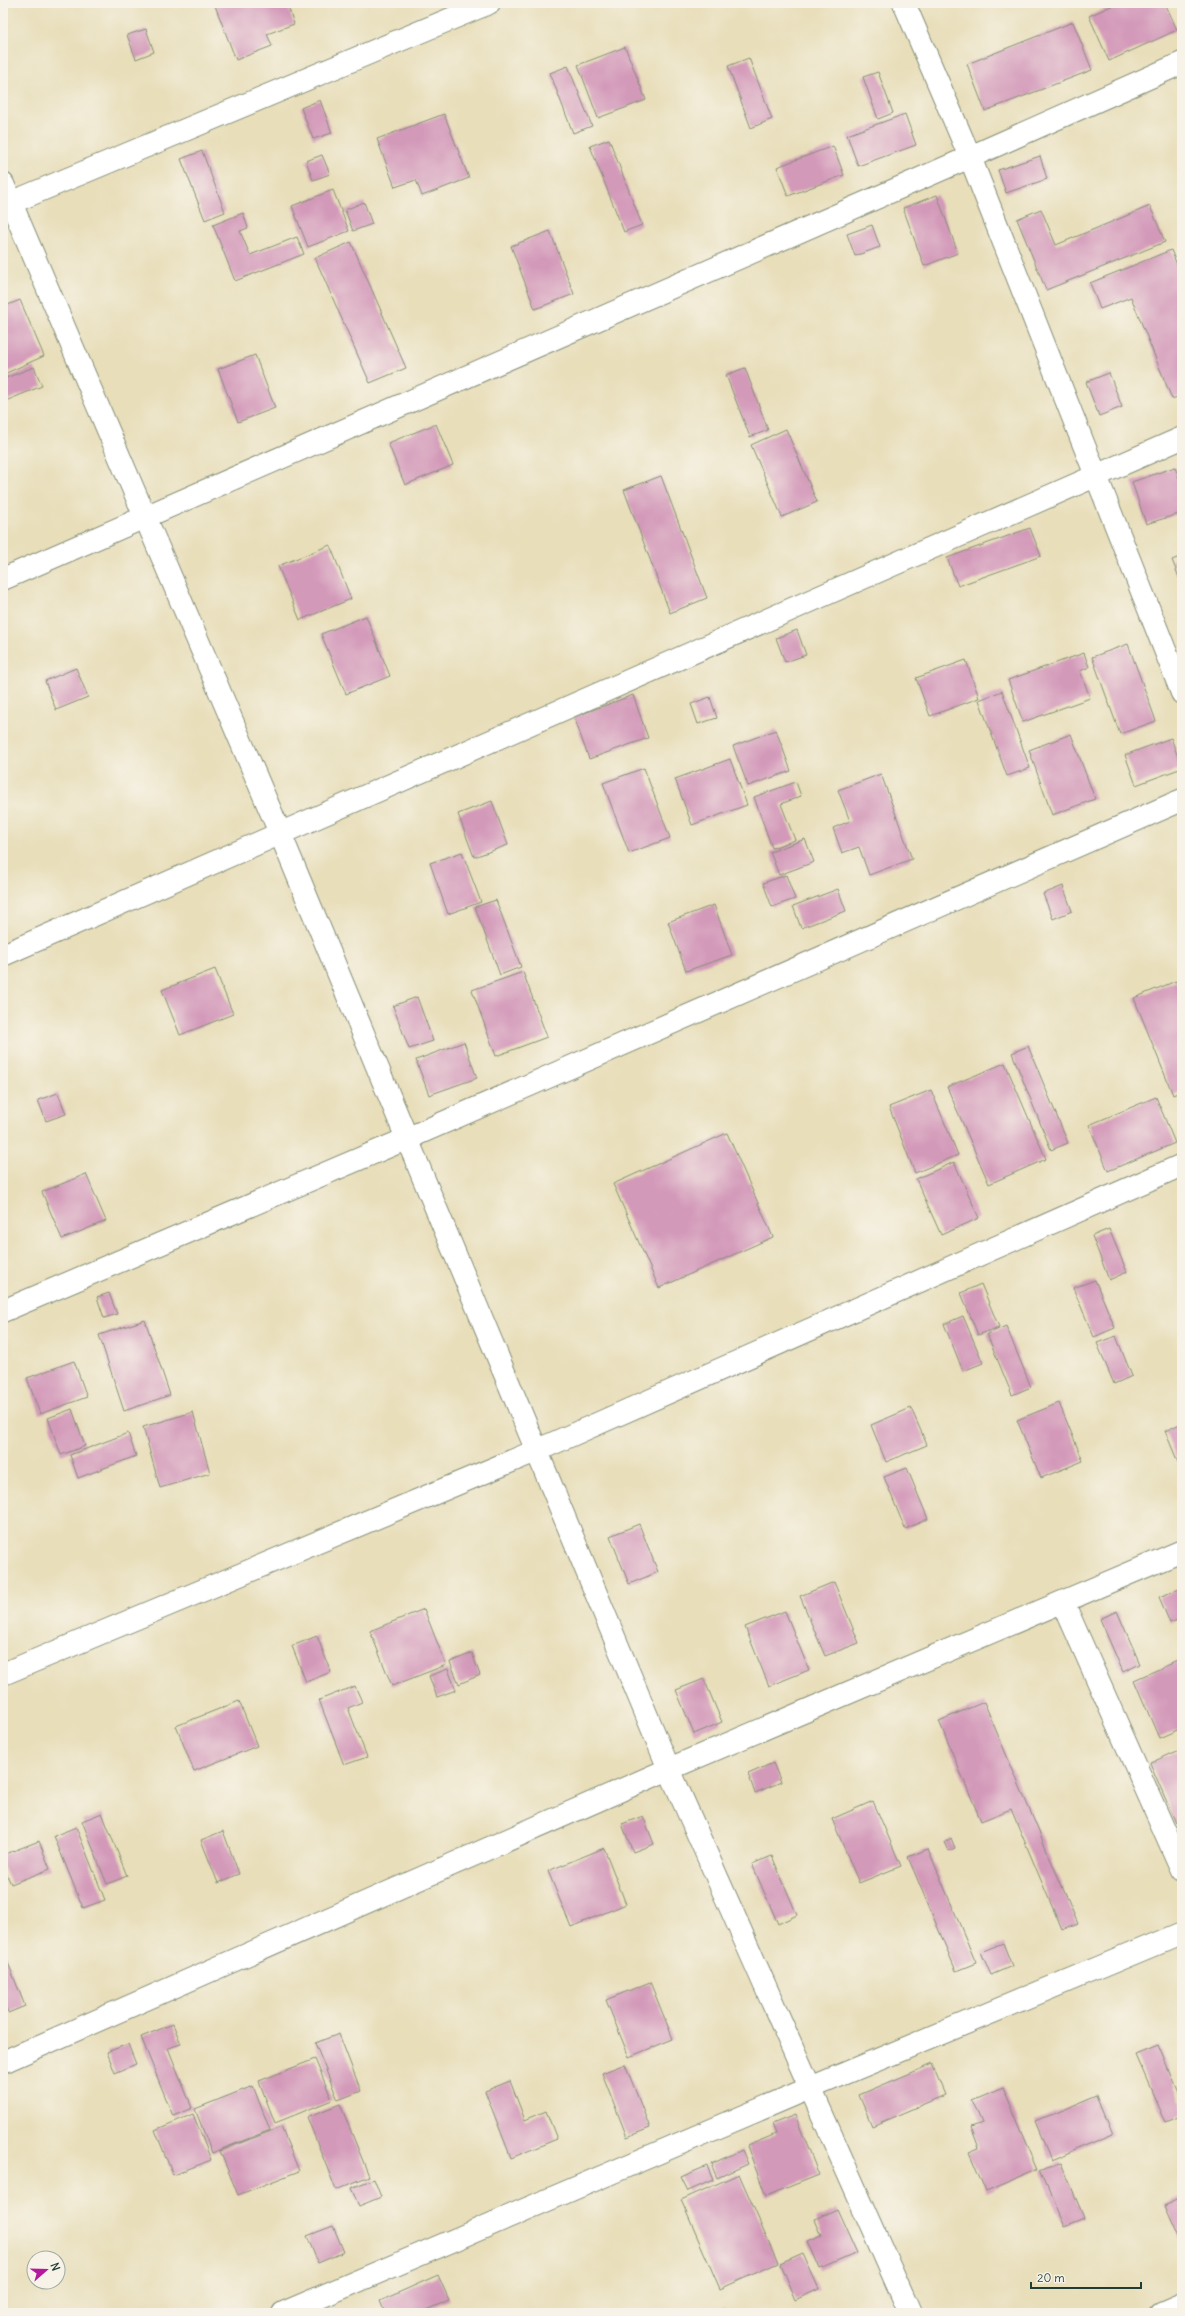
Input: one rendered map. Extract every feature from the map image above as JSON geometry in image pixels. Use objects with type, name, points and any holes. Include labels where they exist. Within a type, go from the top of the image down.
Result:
[{"type":"street","points":[[489,3],[6,198],[145,515],[280,833],[406,1139],[538,1450],[669,1769],[910,2313]]},
{"type":"street","points":[[904,3],[970,157],[1182,693]]},
{"type":"street","points":[[3,579],[145,515],[970,157],[1182,63]]},
{"type":"street","points":[[3,955],[1182,438]]},
{"type":"street","points":[[3,1311],[406,1139],[1182,800]]},
{"type":"street","points":[[3,1674],[538,1450],[1182,1165]]},
{"type":"street","points":[[3,2062],[669,1769],[1182,1551]]},
{"type":"street","points":[[1063,1602],[1182,1870]]},
{"type":"street","points":[[283,2313],[810,2088],[1182,1933]]},
{"type":"street","points":[[1162,2313],[1182,2304]]},
{"type":"building","points":[[214,3],[287,3],[294,24],[267,34],[272,46],[236,60]]},
{"type":"building","points":[[1118,3],[1165,3],[1177,30],[1109,61],[1089,16]]},
{"type":"building","points":[[1073,22],[1092,70],[985,111],[967,64]]},
{"type":"building","points":[[146,29],[154,52],[136,59],[127,35]]},
{"type":"building","points":[[625,47],[646,100],[598,118],[578,65]]},
{"type":"building","points":[[749,58],[772,119],[751,128],[728,66]]},
{"type":"building","points":[[568,66],[592,126],[573,133],[550,73]]},
{"type":"building","points":[[878,72],[893,113],[878,119],[863,77]]},
{"type":"building","points":[[320,100],[332,133],[313,139],[301,108]]},
{"type":"building","points":[[444,114],[469,178],[422,196],[416,180],[395,187],[377,139]]},
{"type":"building","points":[[905,114],[916,145],[858,166],[847,135]]},
{"type":"building","points":[[609,139],[642,225],[624,232],[590,146]]},
{"type":"building","points":[[833,146],[844,175],[788,196],[777,167]]},
{"type":"building","points":[[202,151],[225,212],[205,220],[181,159]]},
{"type":"building","points":[[322,155],[330,174],[313,180],[306,161]]},
{"type":"building","points":[[1040,156],[1047,179],[1006,193],[998,170]]},
{"type":"building","points":[[333,190],[349,231],[308,247],[292,206]]},
{"type":"building","points":[[937,195],[958,253],[924,266],[903,208]]},
{"type":"building","points":[[364,202],[372,224],[353,231],[345,210]]},
{"type":"building","points":[[1150,206],[1165,242],[1046,290],[1017,219],[1041,209],[1056,245]]},
{"type":"building","points":[[243,213],[248,228],[240,231],[250,255],[297,237],[304,254],[235,281],[213,225]]},
{"type":"building","points":[[872,225],[880,247],[855,256],[847,234]]},
{"type":"building","points":[[550,231],[574,294],[535,309],[511,246]]},
{"type":"building","points":[[351,242],[406,368],[370,383],[315,258]]},
{"type":"building","points":[[1171,250],[1182,277],[1182,395],[1172,399],[1131,297],[1100,309],[1090,283]]},
{"type":"building","points":[[20,300],[44,356],[4,374],[3,307]]},
{"type":"building","points":[[255,355],[275,408],[238,422],[218,369]]},
{"type":"building","points":[[34,367],[42,386],[3,402],[3,379]]},
{"type":"building","points":[[745,368],[768,430],[750,437],[726,375]]},
{"type":"building","points":[[1109,373],[1122,407],[1099,416],[1086,382]]},
{"type":"building","points":[[436,424],[453,465],[405,485],[388,443]]},
{"type":"building","points":[[786,429],[817,502],[782,517],[751,445]]},
{"type":"building","points":[[1175,467],[1182,487],[1182,513],[1146,524],[1132,482]]},
{"type":"building","points":[[661,476],[707,598],[670,613],[624,490]]},
{"type":"building","points":[[1030,528],[1041,556],[958,586],[947,558]]},
{"type":"building","points":[[330,545],[351,599],[300,620],[278,566]]},
{"type":"building","points":[[1182,556],[1182,585],[1172,560]]},
{"type":"building","points":[[366,616],[390,676],[346,694],[321,634]]},
{"type":"building","points":[[797,630],[806,655],[785,662],[776,638]]},
{"type":"building","points":[[1128,644],[1156,721],[1120,734],[1092,657]]},
{"type":"building","points":[[1084,653],[1089,667],[1080,671],[1090,698],[1023,722],[1008,680]]},
{"type":"building","points":[[966,660],[979,698],[930,716],[916,678]]},
{"type":"building","points":[[76,668],[88,697],[56,710],[45,681]]},
{"type":"building","points":[[1002,691],[1030,768],[1007,776],[979,700]]},
{"type":"building","points":[[633,695],[648,738],[589,759],[574,717]]},
{"type":"building","points":[[710,697],[717,718],[698,724],[691,704]]},
{"type":"building","points":[[776,730],[791,771],[748,786],[733,746]]},
{"type":"building","points":[[1071,734],[1095,799],[1052,815],[1029,750]]},
{"type":"building","points":[[1171,738],[1182,768],[1136,785],[1125,755]]},
{"type":"building","points":[[730,759],[747,805],[692,825],[675,779]]},
{"type":"building","points":[[644,768],[670,838],[629,853],[603,783]]},
{"type":"building","points":[[881,774],[912,859],[869,875],[859,847],[842,853],[833,828],[850,821],[838,790]]},
{"type":"building","points":[[796,782],[801,796],[781,804],[795,840],[772,848],[754,797]]},
{"type":"building","points":[[492,801],[508,845],[474,857],[458,814]]},
{"type":"building","points":[[805,839],[814,862],[779,875],[770,852]]},
{"type":"building","points":[[462,852],[481,902],[448,914],[430,863]]},
{"type":"building","points":[[786,875],[795,899],[772,907],[763,883]]},
{"type":"building","points":[[1063,886],[1072,911],[1053,919],[1043,894]]},
{"type":"building","points":[[838,889],[846,911],[801,928],[793,906]]},
{"type":"building","points":[[496,900],[521,967],[500,975],[475,907]]},
{"type":"building","points":[[714,905],[732,955],[686,971],[668,922]]},
{"type":"building","points":[[215,969],[233,1014],[180,1035],[162,990]]},
{"type":"building","points":[[523,972],[547,1037],[496,1056],[472,990]]},
{"type":"building","points":[[1176,981],[1182,996],[1182,1091],[1173,1095],[1134,998]]},
{"type":"building","points":[[417,997],[433,1041],[409,1049],[393,1006]]},
{"type":"building","points":[[464,1042],[477,1078],[429,1095],[416,1060]]},
{"type":"building","points":[[1028,1046],[1068,1143],[1051,1150],[1012,1053]]},
{"type":"building","points":[[1005,1063],[1046,1159],[989,1184],[947,1087]]},
{"type":"building","points":[[931,1090],[958,1155],[915,1173],[889,1107]]},
{"type":"building","points":[[58,1093],[66,1114],[46,1121],[38,1100]]},
{"type":"building","points":[[1156,1097],[1175,1143],[1108,1171],[1089,1125]]},
{"type":"building","points":[[727,1133],[773,1237],[659,1288],[613,1184]]},
{"type":"building","points":[[954,1162],[979,1218],[941,1235],[916,1179]]},
{"type":"building","points":[[86,1174],[106,1221],[62,1239],[42,1192]]},
{"type":"building","points":[[1109,1229],[1127,1272],[1109,1280],[1092,1236]]},
{"type":"building","points":[[1095,1280],[1115,1328],[1094,1337],[1073,1288]]},
{"type":"building","points":[[981,1284],[999,1327],[978,1335],[961,1293]]},
{"type":"building","points":[[109,1293],[117,1314],[104,1318],[97,1297]]},
{"type":"building","points":[[963,1316],[983,1363],[963,1371],[944,1324]]},
{"type":"building","points":[[145,1320],[170,1395],[124,1411],[99,1335]]},
{"type":"building","points":[[1006,1326],[1031,1387],[1012,1395],[987,1334]]},
{"type":"building","points":[[1116,1336],[1132,1376],[1114,1384],[1097,1343]]},
{"type":"building","points":[[74,1361],[87,1397],[40,1414],[27,1378]]},
{"type":"building","points":[[1059,1403],[1083,1461],[1041,1478],[1017,1420]]},
{"type":"building","points":[[911,1408],[927,1445],[886,1462],[871,1425]]},
{"type":"building","points":[[72,1409],[85,1446],[61,1455],[48,1418]]},
{"type":"building","points":[[193,1412],[210,1473],[160,1488],[143,1427]]},
{"type":"building","points":[[1182,1423],[1182,1472],[1165,1431]]},
{"type":"building","points":[[128,1433],[136,1456],[78,1478],[70,1455]]},
{"type":"building","points":[[907,1468],[928,1519],[905,1529],[884,1477]]},
{"type":"building","points":[[639,1524],[658,1572],[629,1584],[610,1536]]},
{"type":"building","points":[[834,1582],[859,1643],[825,1656],[800,1596]]},
{"type":"building","points":[[1182,1588],[1182,1617],[1170,1623],[1159,1597]]},
{"type":"building","points":[[424,1609],[446,1665],[392,1686],[370,1631]]},
{"type":"building","points":[[785,1611],[809,1670],[769,1686],[745,1627]]},
{"type":"building","points":[[1117,1611],[1140,1664],[1123,1672],[1100,1619]]},
{"type":"building","points":[[317,1636],[331,1672],[306,1682],[292,1646]]},
{"type":"building","points":[[472,1653],[480,1675],[459,1684],[450,1662]]},
{"type":"building","points":[[1182,1659],[1182,1728],[1159,1738],[1134,1680]]},
{"type":"building","points":[[448,1669],[456,1690],[437,1697],[429,1676]]},
{"type":"building","points":[[704,1679],[722,1722],[694,1734],[676,1690]]},
{"type":"building","points":[[355,1686],[362,1702],[348,1708],[367,1757],[344,1765],[319,1700]]},
{"type":"building","points":[[239,1701],[257,1746],[194,1771],[176,1726]]},
{"type":"building","points":[[984,1702],[1078,1924],[1062,1930],[1011,1809],[981,1821],[939,1721]]},
{"type":"building","points":[[1182,1749],[1182,1821],[1176,1823],[1150,1763]]},
{"type":"building","points":[[773,1763],[781,1782],[755,1793],[748,1774]]},
{"type":"building","points":[[873,1801],[901,1866],[859,1883],[832,1819]]},
{"type":"building","points":[[102,1813],[127,1876],[107,1884],[82,1821]]},
{"type":"building","points":[[643,1816],[654,1844],[633,1852],[622,1824]]},
{"type":"building","points":[[76,1827],[105,1900],[83,1908],[54,1836]]},
{"type":"building","points":[[223,1831],[239,1874],[218,1883],[201,1840]]},
{"type":"building","points":[[951,1838],[955,1848],[949,1851],[945,1842]]},
{"type":"building","points":[[39,1841],[50,1869],[11,1884],[3,1866],[3,1855]]},
{"type":"building","points":[[604,1848],[626,1904],[571,1927],[548,1871]]},
{"type":"building","points":[[928,1849],[976,1963],[956,1971],[908,1857]]},
{"type":"building","points":[[772,1856],[797,1915],[778,1924],[752,1864]]},
{"type":"building","points":[[1003,1943],[1012,1966],[991,1975],[981,1952]]},
{"type":"building","points":[[3,1950],[25,2006],[8,2013],[3,2001]]},
{"type":"building","points":[[650,1982],[673,2039],[629,2057],[606,2000]]},
{"type":"building","points":[[173,2024],[181,2044],[168,2048],[192,2108],[173,2116],[141,2037]]},
{"type":"building","points":[[339,2034],[361,2091],[338,2100],[315,2043]]},
{"type":"building","points":[[128,2044],[136,2064],[115,2073],[107,2052]]},
{"type":"building","points":[[1158,2046],[1182,2102],[1182,2115],[1165,2122],[1136,2055]]},
{"type":"building","points":[[315,2059],[332,2100],[275,2123],[259,2081]]},
{"type":"building","points":[[625,2064],[650,2128],[627,2137],[602,2073]]},
{"type":"building","points":[[932,2064],[945,2095],[872,2126],[859,2095]]},
{"type":"building","points":[[510,2081],[525,2120],[546,2111],[557,2139],[511,2158],[485,2091]]},
{"type":"building","points":[[253,2086],[270,2130],[212,2153],[195,2109]]},
{"type":"building","points":[[1003,2087],[1038,2170],[986,2192],[969,2152],[979,2148],[971,2127],[982,2123],[972,2100]]},
{"type":"building","points":[[1097,2095],[1113,2134],[1051,2160],[1035,2121]]},
{"type":"building","points":[[340,2104],[369,2176],[336,2190],[307,2117]]},
{"type":"building","points":[[193,2114],[211,2160],[173,2175],[155,2130]]},
{"type":"building","points":[[795,2115],[819,2175],[766,2196],[747,2146],[776,2134],[772,2124]]},
{"type":"building","points":[[281,2127],[299,2171],[238,2195],[220,2151]]},
{"type":"building","points":[[742,2150],[748,2164],[717,2178],[711,2164]]},
{"type":"building","points":[[1061,2162],[1084,2218],[1064,2226],[1040,2171]]},
{"type":"building","points":[[707,2166],[713,2180],[688,2191],[681,2177]]},
{"type":"building","points":[[739,2174],[778,2263],[720,2289],[681,2200]]},
{"type":"building","points":[[374,2179],[381,2197],[359,2206],[351,2188]]},
{"type":"building","points":[[1182,2196],[1182,2244],[1164,2204]]},
{"type":"building","points":[[837,2209],[857,2253],[820,2269],[808,2241],[822,2235],[815,2219]]},
{"type":"building","points":[[333,2226],[344,2252],[318,2263],[307,2236]]},
{"type":"building","points":[[803,2254],[819,2289],[795,2300],[780,2264]]},
{"type":"building","points":[[438,2275],[449,2300],[419,2313],[385,2313],[380,2301]]},
{"type":"building","points":[[724,2308],[726,2313],[711,2313]]}]
